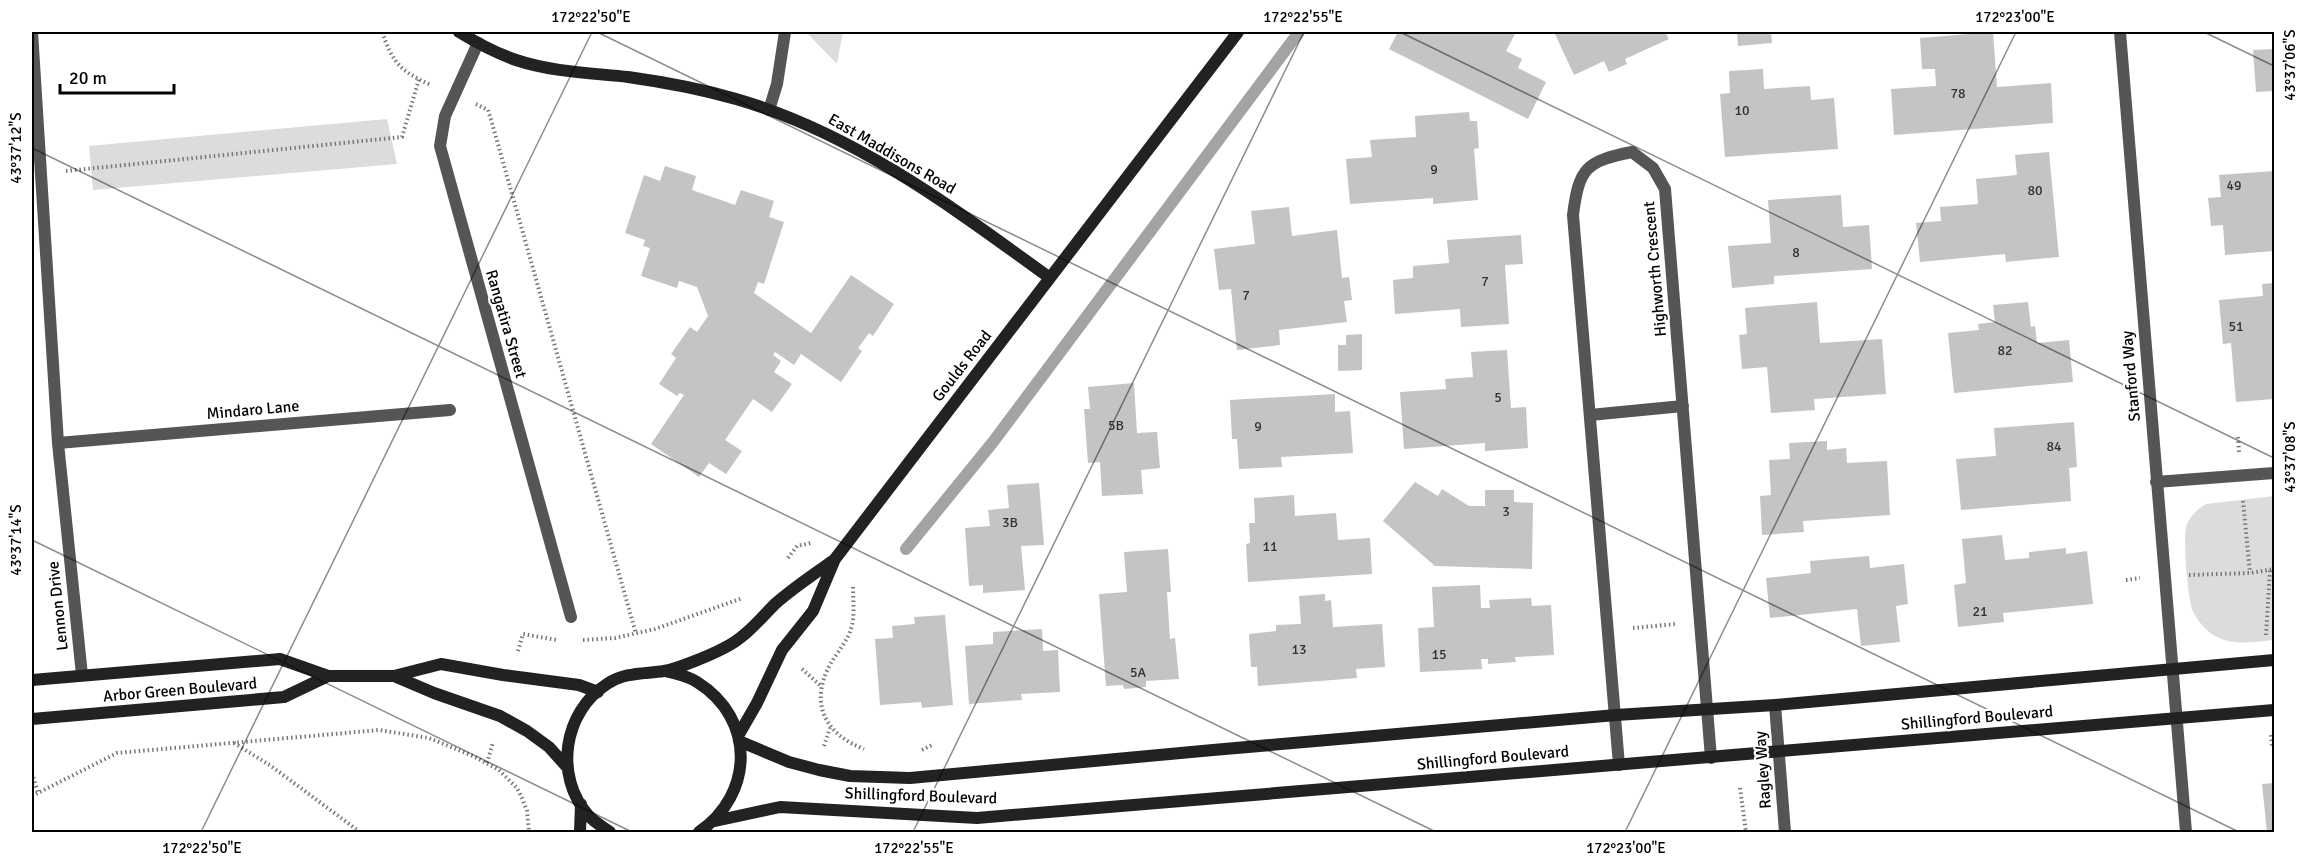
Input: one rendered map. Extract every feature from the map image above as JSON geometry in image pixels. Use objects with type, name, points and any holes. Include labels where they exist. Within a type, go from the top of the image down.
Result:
[{"type":"street","name":"Lennon Drive","points":[[32,32],[41,174],[37,205],[82,675]]},
{"type":"street","name":"East Maddisons Road","points":[[459,32],[477,43],[518,60],[548,68],[668,83],[736,99],[769,110],[844,142],[905,177],[966,217],[1050,279]]},
{"type":"street","points":[[769,110],[777,84],[785,32]]},
{"type":"street","name":"Goulds Road","points":[[739,738],[782,650],[813,611],[835,559],[1238,32]]},
{"type":"street","name":"Stanford Way","points":[[2120,32],[2186,832]]},
{"type":"street","name":"Rangatira Street","points":[[477,43],[445,116],[440,146],[571,617]]},
{"type":"street","name":"Highworth Crescent","points":[[1619,765],[1573,215],[1576,192],[1583,174],[1595,161],[1632,152],[1653,168],[1665,189],[1711,758]]},
{"type":"street","points":[[1590,415],[1683,406]]},
{"type":"street","name":"Mindaro Lane","points":[[58,443],[450,410]]},
{"type":"street","points":[[2156,482],[2274,473]]},
{"type":"street","points":[[666,671],[724,648],[749,631],[777,602],[835,559]]},
{"type":"street","name":"Arbor Green Boulevard","points":[[32,680],[280,659],[328,676],[394,676],[441,664],[579,685],[598,692]]},
{"type":"street","name":"Shillingford Boulevard","points":[[739,738],[789,762],[819,770],[850,776],[910,778],[1616,715],[1775,705],[2274,660]]},
{"type":"street","points":[[610,832],[589,816],[573,790],[566,760],[571,730],[585,704],[608,683],[635,672],[666,671],[696,680],[717,697],[733,720],[739,738],[740,774],[731,799],[715,821],[699,832]]},
{"type":"street","name":"Arbor Green Boulevard","points":[[32,719],[284,697],[328,676]]},
{"type":"street","name":"Arbor Green Boulevard","points":[[394,676],[500,716],[549,747],[567,768]]},
{"type":"street","name":"Ragley Way","points":[[1775,705],[1785,832]]},
{"type":"street","name":"Shillingford Boulevard","points":[[715,821],[780,807],[977,818],[2274,710]]},
{"type":"street","points":[[580,832],[581,804]]},
{"type":"path","points":[[382,32],[390,55],[398,66],[435,86]]},
{"type":"path","points":[[41,174],[402,137],[419,79]]},
{"type":"path","points":[[472,102],[488,110],[636,634]]},
{"type":"path","points":[[2238,437],[2250,573]]},
{"type":"path","points":[[786,561],[797,546],[809,543]]},
{"type":"path","points":[[2126,580],[2164,576],[2250,573],[2274,569]]},
{"type":"path","points":[[853,592],[851,629],[825,674],[822,705],[830,728],[844,740],[868,750]]},
{"type":"path","points":[[576,640],[615,638],[636,634],[749,596]]},
{"type":"path","points":[[1608,630],[1700,621]]},
{"type":"path","points":[[515,661],[523,634],[567,640]]},
{"type":"path","points":[[797,664],[822,687]]},
{"type":"path","points":[[822,752],[830,728]]},
{"type":"path","points":[[32,796],[117,753],[379,730],[429,738],[499,770],[516,788],[527,811],[529,832]]},
{"type":"path","points":[[487,763],[496,731]]},
{"type":"path","points":[[234,742],[271,766],[360,832]]},
{"type":"path","points":[[918,751],[932,745]]},
{"type":"path","points":[[32,773],[38,793]]},
{"type":"path","points":[[1740,788],[1746,832]]},
{"type":"shaded area","points":[[806,32],[843,32],[837,63],[836,63]]},
{"type":"shaded area","points":[[387,119],[397,164],[93,190],[89,146]]},
{"type":"shaded area","points":[[2274,496],[2274,640],[2244,642],[2222,639],[2205,629],[2193,612],[2186,568],[2187,524],[2195,512],[2206,504]]},
{"type":"building","points":[[1398,32],[1516,32],[1506,51],[1522,59],[1518,68],[1546,82],[1528,119],[1389,49]]},
{"type":"building","points":[[1562,32],[1665,32],[1669,39],[1625,59],[1627,64],[1609,72],[1604,61],[1574,75],[1555,34]]},
{"type":"building","points":[[1737,32],[1771,32],[1772,43],[1738,46]]},
{"type":"building","points":[[1993,32],[1997,87],[2051,83],[2053,123],[1894,135],[1891,89],[1936,86],[1935,69],[1922,69],[1920,38]]},
{"type":"building","points":[[2274,49],[2274,91],[2256,92],[2253,50]]},
{"type":"building","points":[[1763,69],[1764,89],[1810,86],[1811,100],[1834,98],[1838,149],[1725,157],[1720,94],[1730,93],[1729,71]]},
{"type":"building","points":[[1469,112],[1470,121],[1477,121],[1479,148],[1474,149],[1478,200],[1433,204],[1433,198],[1350,204],[1346,159],[1372,157],[1370,140],[1416,137],[1415,116]]},
{"type":"building","points":[[2049,152],[2059,257],[2006,262],[2005,254],[1920,262],[1916,223],[1941,221],[1940,207],[1978,204],[1976,179],[2017,175],[2015,155]]},
{"type":"building","points":[[665,166],[696,176],[692,190],[735,205],[741,190],[774,201],[769,217],[784,222],[764,284],[758,282],[754,293],[811,333],[851,275],[894,304],[873,336],[869,333],[858,348],[862,351],[841,382],[801,354],[794,365],[775,352],[773,355],[781,361],[774,372],[792,384],[772,412],[753,399],[725,440],[742,451],[726,474],[709,463],[699,477],[651,444],[684,395],[680,393],[677,396],[659,384],[676,358],[671,354],[690,327],[697,332],[708,316],[697,287],[679,281],[677,288],[641,276],[650,248],[643,246],[645,240],[625,233],[644,175],[660,181]]},
{"type":"building","points":[[2274,171],[2274,251],[2225,255],[2223,225],[2211,226],[2208,198],[2221,197],[2219,175]]},
{"type":"building","points":[[1841,195],[1843,227],[1869,225],[1872,269],[1774,276],[1774,284],[1732,288],[1728,246],[1771,243],[1768,200]]},
{"type":"building","points":[[1289,207],[1292,236],[1337,230],[1342,278],[1349,277],[1352,300],[1344,301],[1347,322],[1279,330],[1280,345],[1237,350],[1231,289],[1219,290],[1214,249],[1255,244],[1251,211]]},
{"type":"building","points":[[1521,235],[1523,264],[1505,265],[1509,324],[1461,327],[1460,309],[1395,314],[1393,280],[1413,278],[1413,266],[1449,263],[1447,240]]},
{"type":"building","points":[[2274,283],[2274,399],[2236,402],[2231,343],[2223,344],[2219,300],[2263,296],[2262,284]]},
{"type":"building","points":[[1817,302],[1820,343],[1882,339],[1886,394],[1814,399],[1815,410],[1771,413],[1767,367],[1742,369],[1739,335],[1747,334],[1745,308]]},
{"type":"building","points":[[2028,302],[2031,327],[2035,326],[2037,343],[2069,340],[2073,382],[1954,393],[1948,333],[1979,330],[1978,324],[1995,322],[1993,305]]},
{"type":"building","points":[[1362,334],[1362,370],[1338,371],[1338,345],[1346,345],[1346,335]]},
{"type":"building","points":[[1507,350],[1511,408],[1526,407],[1528,448],[1485,451],[1485,443],[1404,449],[1400,392],[1446,389],[1445,379],[1473,377],[1471,352]]},
{"type":"building","points":[[1134,383],[1137,433],[1157,432],[1160,468],[1141,470],[1143,494],[1102,496],[1100,462],[1088,463],[1084,409],[1090,409],[1088,387]]},
{"type":"building","points":[[1335,394],[1335,412],[1350,411],[1353,453],[1281,457],[1282,467],[1239,469],[1237,439],[1232,439],[1230,400]]},
{"type":"building","points":[[2074,422],[2077,467],[2069,468],[2071,501],[1961,510],[1956,459],[1996,456],[1994,428]]},
{"type":"building","points":[[1827,441],[1827,450],[1846,448],[1847,463],[1887,461],[1890,515],[1803,521],[1804,532],[1762,535],[1760,496],[1771,495],[1769,460],[1790,459],[1789,443]]},
{"type":"building","points":[[1415,482],[1438,496],[1442,489],[1469,506],[1485,506],[1485,490],[1514,490],[1514,502],[1533,503],[1532,569],[1435,566],[1383,521]]},
{"type":"building","points":[[1039,483],[1044,545],[1021,546],[1025,590],[983,593],[983,585],[969,586],[965,528],[990,526],[988,510],[1009,508],[1007,485]]},
{"type":"building","points":[[1294,495],[1295,516],[1336,513],[1338,540],[1370,538],[1372,574],[1248,582],[1246,544],[1250,543],[1249,523],[1255,523],[1254,498]]},
{"type":"building","points":[[2002,535],[2005,560],[2029,558],[2029,552],[2066,548],[2066,554],[2087,551],[2093,604],[2003,613],[2004,622],[1958,627],[1954,585],[1966,583],[1962,539]]},
{"type":"building","points":[[1168,549],[1171,592],[1167,592],[1170,639],[1175,638],[1179,679],[1146,681],[1146,687],[1124,689],[1123,685],[1106,686],[1099,594],[1127,592],[1124,552]]},
{"type":"building","points":[[1869,556],[1870,568],[1904,564],[1908,604],[1896,606],[1900,642],[1861,646],[1857,609],[1770,618],[1766,578],[1811,573],[1810,561]]},
{"type":"building","points":[[1480,585],[1481,608],[1490,608],[1489,600],[1531,598],[1532,606],[1551,605],[1554,655],[1515,657],[1516,662],[1488,664],[1488,659],[1481,659],[1482,669],[1420,672],[1418,628],[1434,627],[1432,587]]},
{"type":"building","points":[[1325,594],[1325,601],[1331,600],[1333,627],[1382,624],[1385,667],[1356,669],[1357,678],[1258,686],[1257,667],[1251,667],[1249,634],[1276,631],[1276,625],[1301,624],[1299,596]]},
{"type":"building","points":[[945,615],[953,705],[922,708],[921,702],[880,705],[875,639],[893,638],[892,626],[915,624],[914,617]]},
{"type":"building","points":[[1042,629],[1043,651],[1058,650],[1060,692],[1021,694],[1022,700],[969,704],[965,646],[993,644],[993,632]]},
{"type":"building","points":[[2274,783],[2274,832],[2267,832],[2262,784]]},
{"type":"waterway","points":[[906,549],[993,442],[1299,32]]}]
